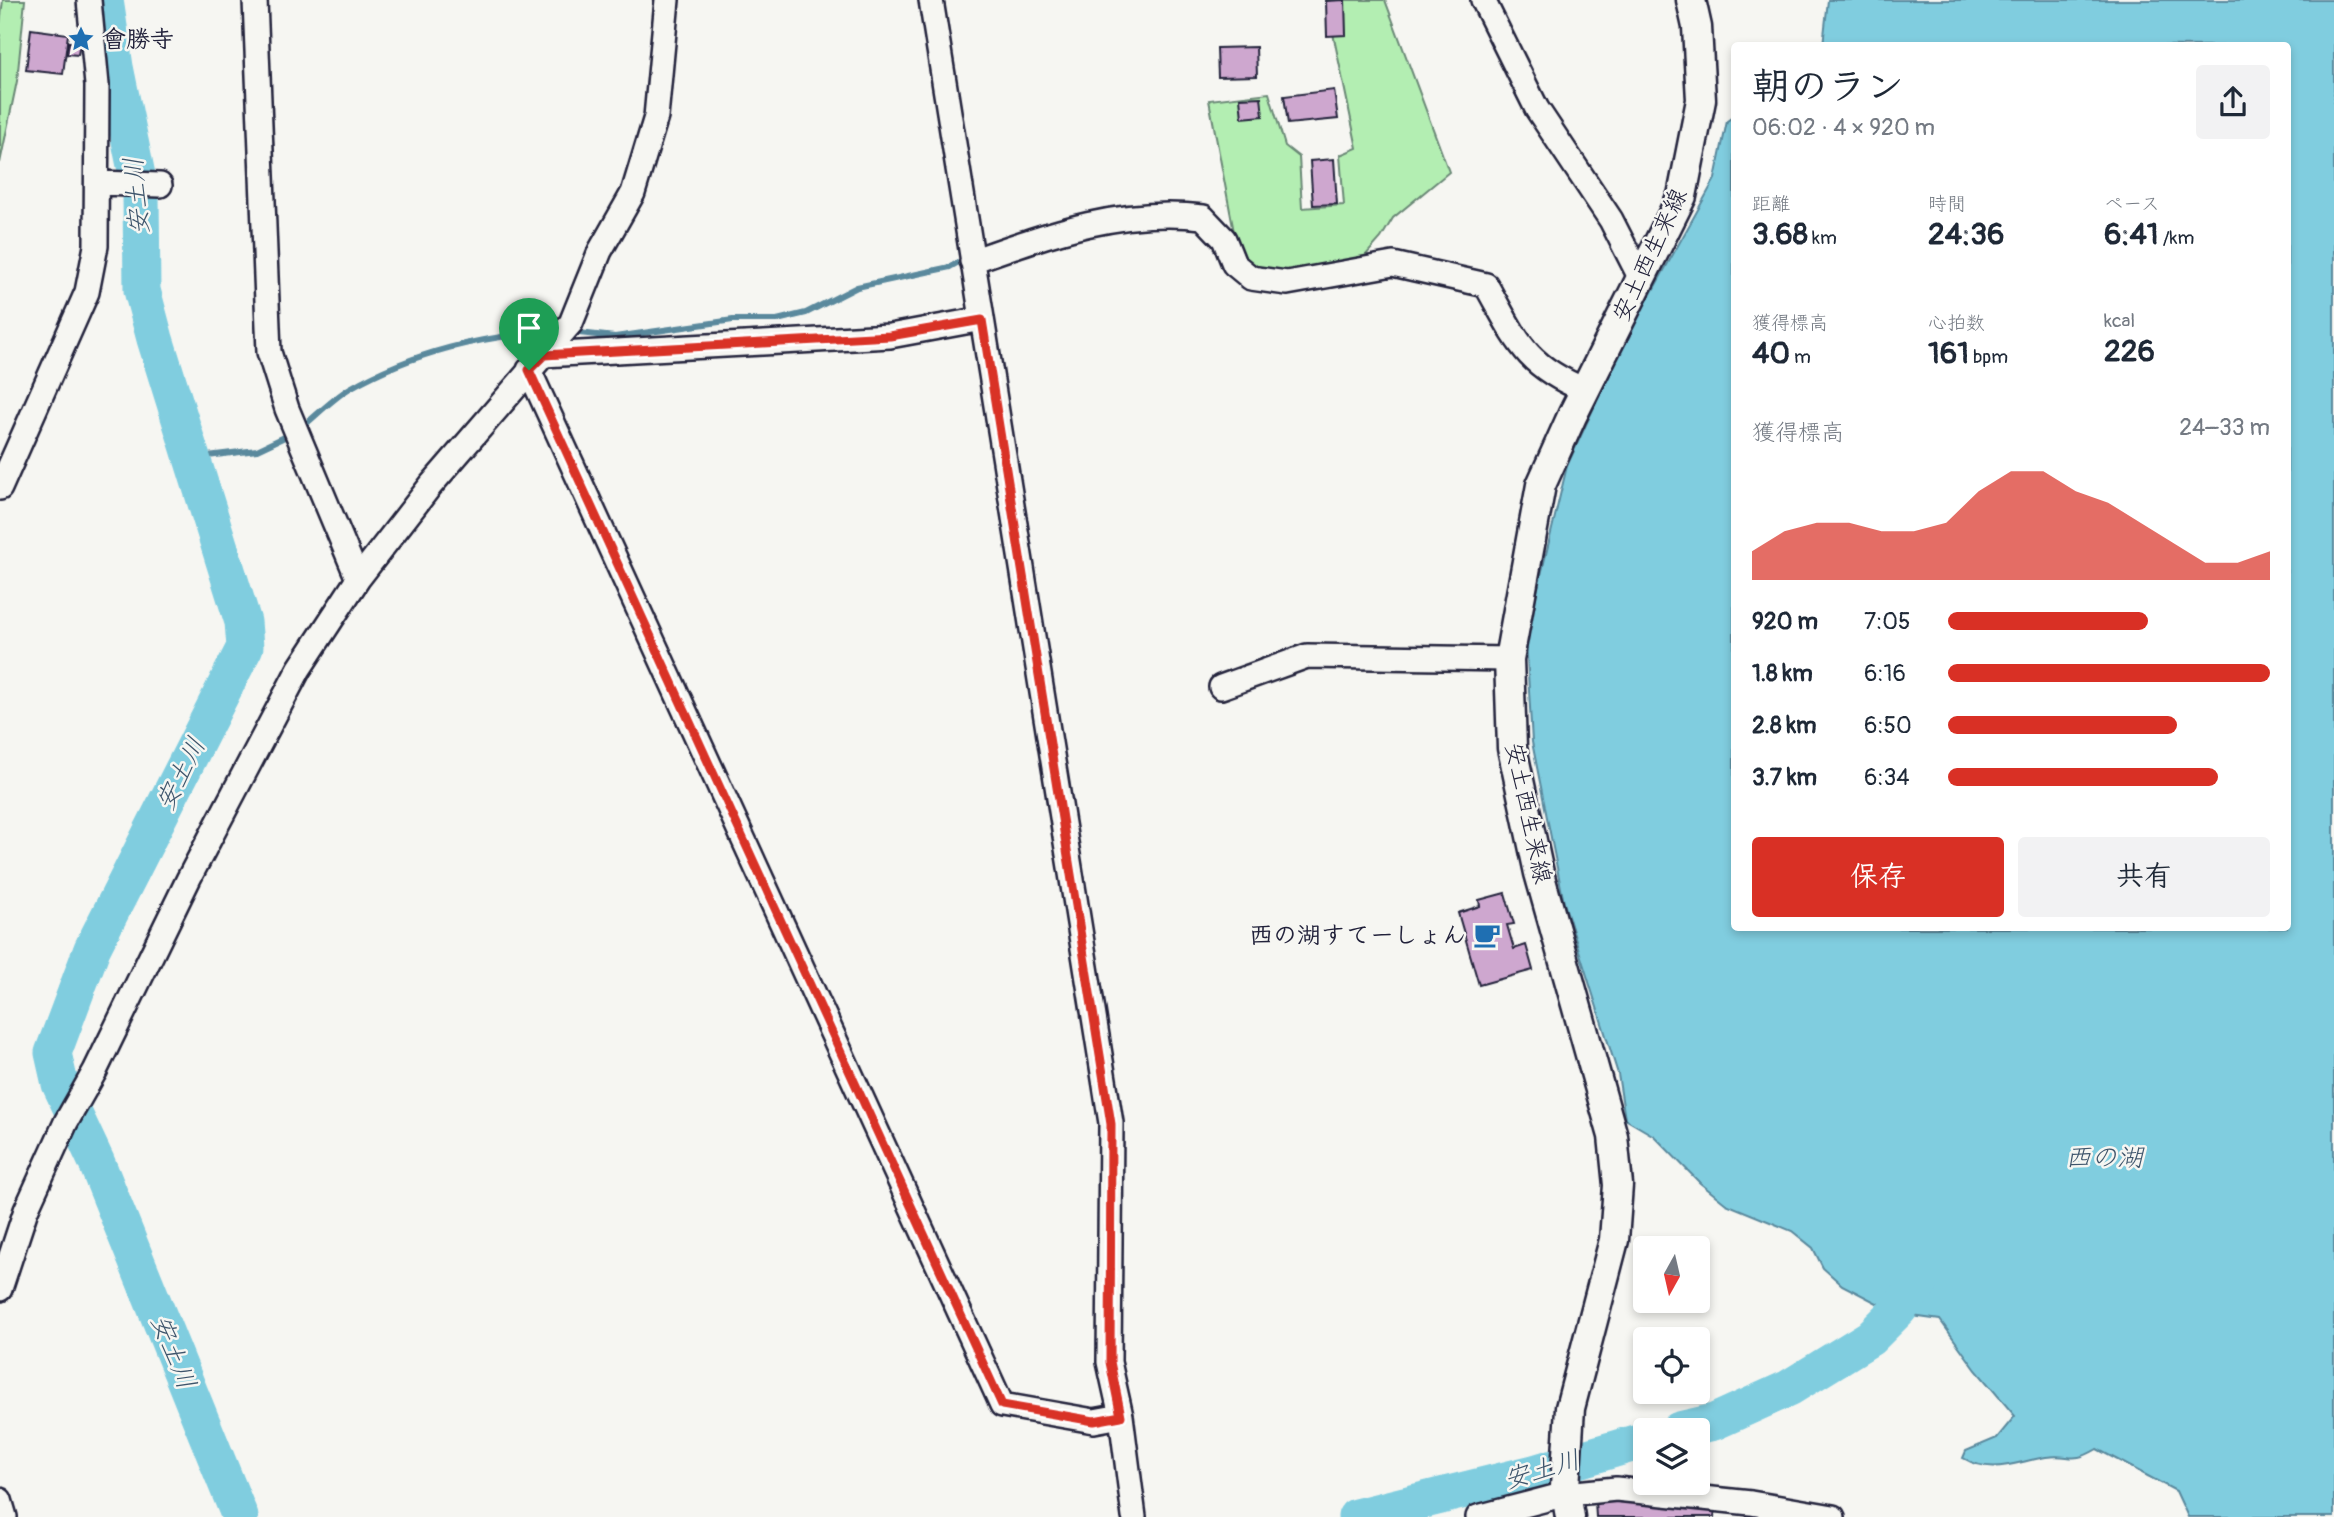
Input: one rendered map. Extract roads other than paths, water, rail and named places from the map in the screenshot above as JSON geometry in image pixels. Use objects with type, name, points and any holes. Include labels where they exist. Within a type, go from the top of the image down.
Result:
[{"type":"main road","name":"安土西生来線","points":[[1567,1499],[1570,1408],[1614,1240],[1618,1185],[1613,1136],[1539,873],[1512,748],[1509,659],[1542,485],[1585,390],[1682,196],[1701,100],[1697,27],[1691,0]]},
{"type":"street","points":[[0,488],[87,292],[96,246],[99,183],[97,85],[89,0]]},
{"type":"street","points":[[255,0],[269,352],[304,453],[358,579]]},
{"type":"street","points":[[0,1289],[26,1210],[66,1122],[95,1071],[189,878],[299,669],[358,579],[432,485],[571,323],[600,251],[634,193],[656,117],[667,0]]},
{"type":"street","points":[[931,0],[1111,1124],[1110,1362],[1121,1416],[1134,1517]]},
{"type":"street","points":[[1483,0],[1537,109],[1611,220],[1641,279]]},
{"type":"street","points":[[99,183],[160,185]]},
{"type":"street","points":[[972,261],[1054,232],[1104,219],[1173,213],[1203,217],[1224,239],[1234,264],[1251,278],[1287,283],[1393,264],[1486,285],[1525,352],[1555,378],[1585,390]]},
{"type":"street","points":[[542,356],[890,336],[982,320]]},
{"type":"street","points":[[542,356],[1002,1405],[1094,1421],[1121,1416]]},
{"type":"street","points":[[1221,687],[1307,656],[1509,659]]},
{"type":"street","points":[[1478,1517],[1616,1489],[1751,1503],[1833,1517]]},
{"type":"street","points":[[0,1500],[5,1517]]},
{"type":"water","name":"西の湖","points":[[1828,0],[2334,0],[2334,1517],[2188,1517],[2176,1491],[2097,1449],[2076,1458],[2055,1456],[1994,1466],[1984,1466],[1963,1458],[1966,1451],[1997,1438],[2015,1416],[1976,1370],[1940,1320],[1898,1314],[1842,1285],[1823,1268],[1813,1248],[1792,1231],[1726,1204],[1700,1183],[1654,1136],[1625,1119],[1618,1074],[1564,903],[1532,742],[1526,638],[1567,466],[1623,344],[1715,179],[1727,121],[1731,118],[1731,931],[2291,931],[2291,42],[1823,42]]},
{"type":"waterway","name":"安土川","points":[[105,0],[115,67],[141,195],[142,290],[243,622],[245,647],[92,949],[53,1053],[60,1084],[96,1161],[240,1517]]},
{"type":"waterway","points":[[570,332],[615,337],[733,320],[777,320],[806,313],[857,287],[950,267],[966,258]]},
{"type":"waterway","points":[[300,429],[350,388],[424,355],[476,341],[556,332]]},
{"type":"waterway","points":[[191,458],[257,450],[291,434]]},
{"type":"waterway","name":"安土川","points":[[1710,1423],[1789,1388],[1870,1338],[1898,1310],[1927,1273]]},
{"type":"waterway","name":"安土川","points":[[1356,1517],[1534,1473],[1633,1444]]},
{"type":"place","name":"會勝寺","points":[[81,39]]},
{"type":"place","name":"西の湖すてーしょん","points":[[1487,935]]}]
